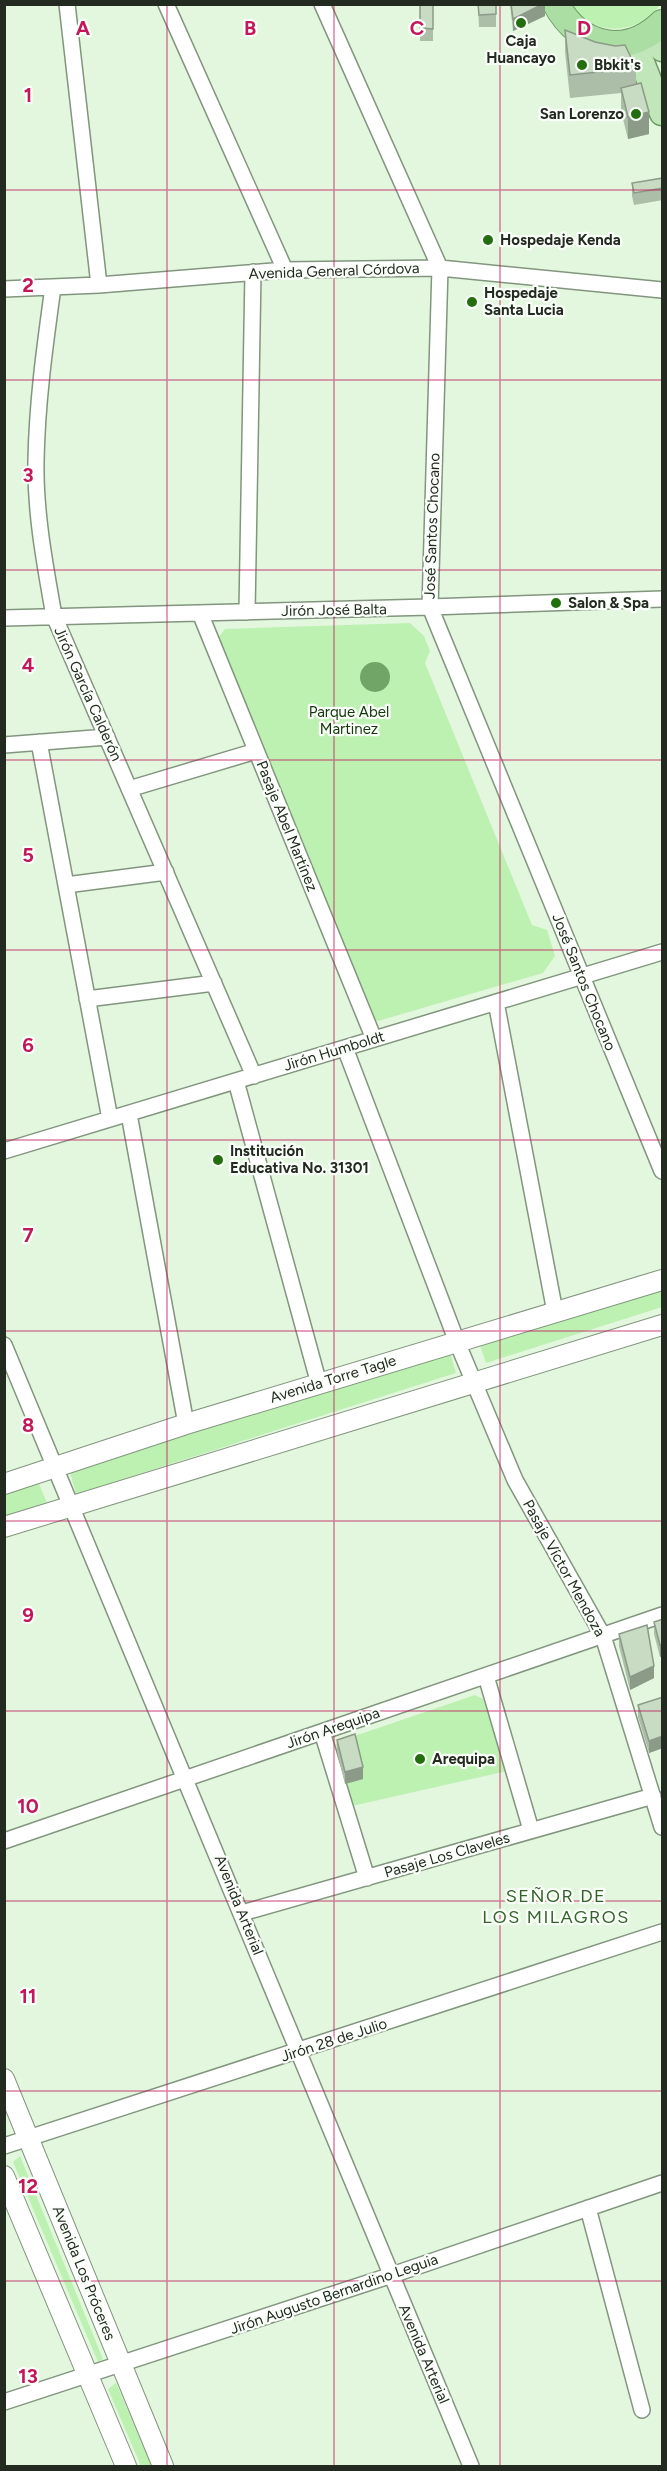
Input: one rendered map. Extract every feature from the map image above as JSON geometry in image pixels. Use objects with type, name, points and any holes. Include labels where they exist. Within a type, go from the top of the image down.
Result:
[{"type":"highway","points":[[556,4],[564,19],[578,32],[595,42],[615,44],[653,36]]},
{"type":"main road","points":[[653,36],[663,113]]},
{"type":"street","points":[[68,4],[99,285]]},
{"type":"street","points":[[166,4],[285,270]]},
{"type":"street","name":"José Santos Chocano","points":[[322,4],[440,268],[430,608],[663,1171]]},
{"type":"street","name":"Avenida General Córdova","points":[[4,289],[99,285],[285,270],[440,268],[663,290]]},
{"type":"street","points":[[247,612],[253,272]]},
{"type":"street","name":"Jirón García Calderón","points":[[53,287],[40,383],[36,463],[42,551],[54,616],[254,1076]]},
{"type":"street","name":"Jirón José Balta","points":[[4,618],[430,608],[663,599]]},
{"type":"street","name":"Pasaje Abel Martínez","points":[[200,613],[374,1039]]},
{"type":"street","points":[[4,745],[107,737]]},
{"type":"street","points":[[39,742],[110,1119]]},
{"type":"street","points":[[129,789],[256,751]]},
{"type":"street","points":[[66,885],[166,872]]},
{"type":"street","name":"Jirón Humboldt","points":[[4,1151],[663,952]]},
{"type":"street","points":[[87,999],[214,983]]},
{"type":"street","points":[[496,1002],[555,1312]]},
{"type":"street","points":[[345,1048],[475,1384]]},
{"type":"street","points":[[236,1081],[319,1383]]},
{"type":"street","points":[[129,1114],[186,1424]]},
{"type":"street","name":"Avenida Torre Tagle","points":[[4,1484],[186,1424],[663,1280]]},
{"type":"street","points":[[4,1527],[663,1325]]},
{"type":"street","name":"Avenida Arterial","points":[[4,1345],[73,1505],[471,2466]]},
{"type":"street","name":"Pasaje Víctor Mendoza","points":[[475,1384],[516,1480],[603,1636],[663,1827]]},
{"type":"street","name":"Jirón Arequipa","points":[[4,1841],[663,1615]]},
{"type":"street","points":[[486,1676],[531,1830]]},
{"type":"street","points":[[322,1732],[367,1878]]},
{"type":"street","name":"Pasaje Los Claveles","points":[[242,1913],[653,1796]]},
{"type":"street","name":"Jirón 28 de Julio","points":[[4,2146],[663,1932]]},
{"type":"street","name":"Avenida Los Próceres","points":[[4,2079],[163,2466]]},
{"type":"street","points":[[4,2176],[126,2466]]},
{"type":"street","name":"Jirón Augusto Bernardino Leguia","points":[[4,2402],[122,2365],[663,2183]]},
{"type":"street","points":[[588,2208],[642,2410]]},
{"type":"green space","points":[[572,5],[660,5],[640,22],[616,29],[591,23],[580,16]]},
{"type":"green space","name":"Parque Abel Martinez","points":[[410,623],[424,636],[430,651],[425,663],[532,925],[547,930],[555,956],[543,973],[378,1021],[373,1018],[215,642],[225,629]]},
{"type":"green space","points":[[662,1286],[662,1307],[486,1363],[478,1340]]},
{"type":"green space","points":[[449,1349],[456,1373],[76,1494],[69,1469]]},
{"type":"green space","points":[[37,1479],[47,1503],[5,1516],[4,1489]]},
{"type":"green space","name":"Arequipa","points":[[475,1695],[483,1699],[507,1771],[352,1806],[333,1747],[337,1742]]},
{"type":"green space","points":[[20,2156],[103,2359],[98,2362],[13,2162]]},
{"type":"green space","points":[[116,2383],[152,2466],[141,2466],[108,2389]]},
{"type":"shaded area","points":[[375,662],[381,663],[389,671],[389,683],[381,691],[375,692],[369,691],[361,683],[360,677],[361,671],[369,663]]},
{"type":"building","points":[[420,4],[433,4],[433,29],[420,28]]},
{"type":"building","points":[[478,4],[496,4],[496,14],[479,15]]},
{"type":"building","points":[[511,4],[543,4],[513,19]]},
{"type":"building","points":[[565,30],[595,42],[615,46],[625,45],[636,68],[570,75]]},
{"type":"building","points":[[641,83],[649,112],[628,117],[621,88]]},
{"type":"building","points":[[663,178],[663,188],[634,193],[632,183]]},
{"type":"building","points":[[663,1619],[663,1644],[660,1645],[654,1622]]},
{"type":"building","points":[[647,1625],[654,1666],[630,1677],[619,1634]]},
{"type":"building","points":[[663,1697],[663,1736],[649,1741],[638,1705]]},
{"type":"building","points":[[355,1734],[363,1767],[345,1772],[337,1740]]},
{"type":"place","name":"Caja Huancayo","points":[[521,23]]},
{"type":"place","name":"Bbkit's","points":[[582,65]]},
{"type":"place","name":"San Lorenzo","points":[[636,114]]},
{"type":"place","name":"Hospedaje Kenda","points":[[488,240]]},
{"type":"place","name":"Hospedaje Santa Lucia","points":[[472,302]]},
{"type":"place","name":"Salon & Spa","points":[[556,603]]},
{"type":"place","name":"Institución Educativa No. 31301","points":[[218,1160]]},
{"type":"place","name":"Arequipa","points":[[420,1759]]},
{"type":"district","name":"SEÑOR DE LOS MILAGROS","points":[[556,1906]]}]
